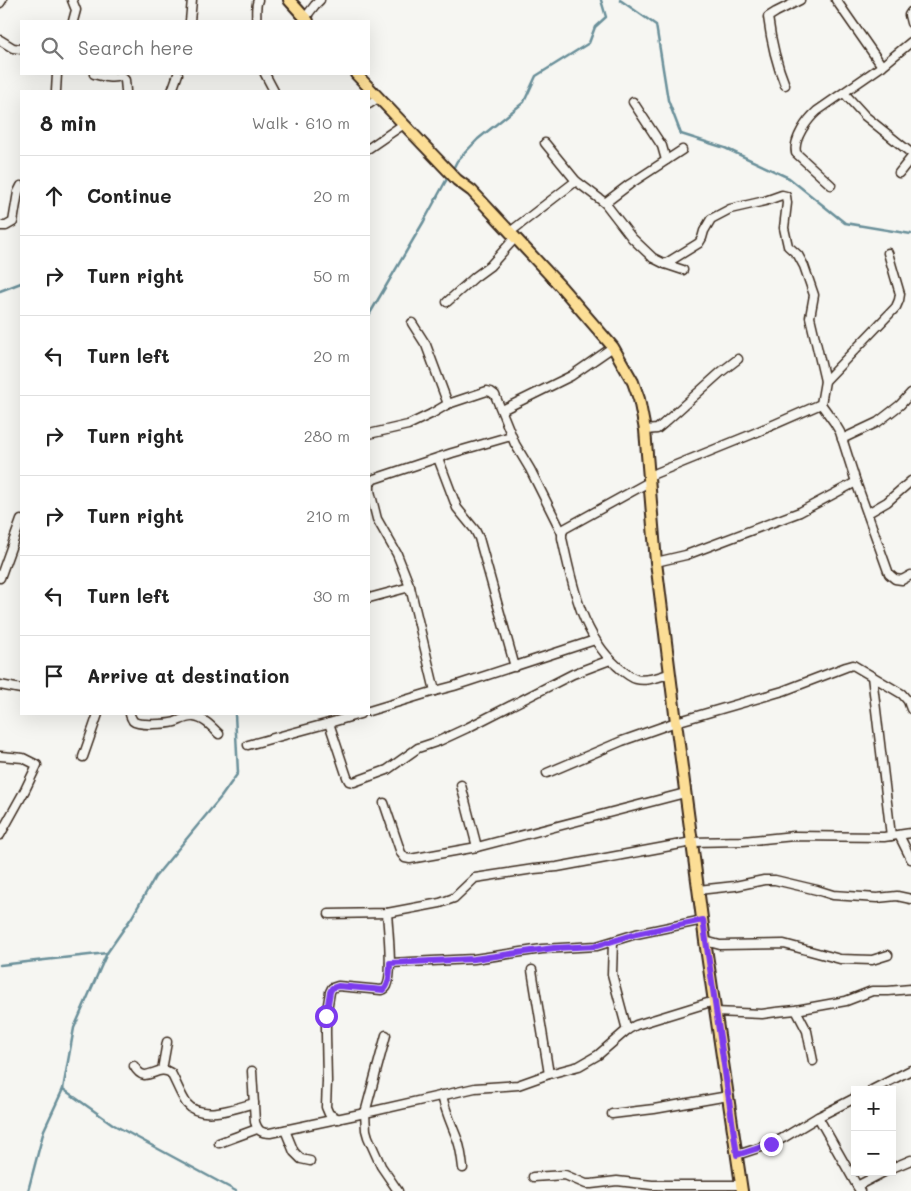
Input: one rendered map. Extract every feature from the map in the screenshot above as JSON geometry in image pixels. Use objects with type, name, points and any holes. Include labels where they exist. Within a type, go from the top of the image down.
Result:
[{"type":"main road","points":[[288,0],[307,20]]},
{"type":"main road","points":[[357,75],[457,180],[472,191],[613,346],[633,382],[639,399],[645,430],[656,562],[685,793],[742,1188]]},
{"type":"street","points":[[0,4],[2,0]]},
{"type":"street","points":[[72,0],[76,10],[73,20]]},
{"type":"street","points":[[190,20],[192,0]]},
{"type":"street","points":[[256,20],[256,5],[258,0]]},
{"type":"street","points":[[307,20],[320,0]]},
{"type":"street","points":[[785,84],[776,58],[768,17],[800,0]]},
{"type":"street","points":[[836,0],[882,66]]},
{"type":"street","points":[[911,12],[909,15],[911,23]]},
{"type":"street","points":[[0,40],[12,48],[20,49]]},
{"type":"street","points":[[831,185],[796,153],[796,143],[809,118],[882,66],[911,42]]},
{"type":"street","points":[[56,90],[57,75]]},
{"type":"street","points":[[97,75],[115,78],[121,76],[125,80],[126,90]]},
{"type":"street","points":[[172,90],[178,75]]},
{"type":"street","points":[[266,75],[273,90]]},
{"type":"street","points":[[844,93],[866,116],[911,152]]},
{"type":"street","points":[[370,103],[378,98]]},
{"type":"street","points":[[633,102],[662,146],[666,160]]},
{"type":"street","points":[[370,147],[404,124]]},
{"type":"street","points":[[545,143],[576,181],[605,203],[632,238],[653,258],[682,270]]},
{"type":"street","points":[[605,203],[682,150]]},
{"type":"street","points":[[898,173],[911,158]]},
{"type":"street","points":[[447,302],[490,266],[513,235],[576,181]]},
{"type":"street","points":[[0,226],[6,226],[13,222],[20,188]]},
{"type":"street","points":[[664,264],[699,243],[711,219],[730,209],[782,195],[786,196],[784,228],[788,246],[798,254],[814,295],[810,317],[825,381],[821,404],[834,422],[842,439],[889,574],[895,579],[902,580],[911,574]]},
{"type":"street","points":[[825,381],[896,307],[900,294],[888,252]]},
{"type":"street","points":[[412,323],[426,345],[448,404]]},
{"type":"street","points":[[502,410],[571,376],[613,346]]},
{"type":"street","points":[[645,430],[657,429],[738,358]]},
{"type":"street","points":[[370,434],[408,425],[448,404],[487,391],[492,392],[502,410],[511,436],[562,533],[577,599],[595,640],[610,660],[634,679],[642,680],[670,674]]},
{"type":"street","points":[[842,439],[878,422],[900,405],[911,393]]},
{"type":"street","points":[[562,533],[564,529],[649,479],[821,404]]},
{"type":"street","points":[[435,690],[410,587],[397,554],[376,519],[370,483],[438,458],[511,436]]},
{"type":"street","points":[[438,458],[457,508],[480,538],[514,667]]},
{"type":"street","points":[[868,513],[886,502],[911,481]]},
{"type":"street","points":[[656,562],[686,555],[800,512],[856,482]]},
{"type":"street","points":[[0,578],[20,523]]},
{"type":"street","points":[[370,598],[410,587]]},
{"type":"street","points":[[370,711],[435,690],[454,686],[595,640]]},
{"type":"street","points":[[329,723],[347,777],[349,781],[354,782],[387,770],[418,748],[467,728],[573,674],[610,660]]},
{"type":"street","points":[[547,773],[622,741],[676,722],[783,691],[854,665],[902,694],[911,708]]},
{"type":"street","points":[[872,676],[895,835],[911,859]]},
{"type":"street","points":[[0,685],[20,689]]},
{"type":"street","points":[[82,756],[98,715]]},
{"type":"street","points":[[130,715],[132,720],[140,724],[176,722],[188,715],[203,720],[219,734]]},
{"type":"street","points":[[248,745],[357,715]]},
{"type":"street","points":[[0,756],[23,758],[37,765],[0,835]]},
{"type":"street","points":[[461,785],[476,847]]},
{"type":"street","points":[[384,803],[401,853],[410,860],[476,847],[685,793]]},
{"type":"street","points":[[329,914],[388,912],[448,901],[454,898],[475,878],[586,862],[692,842],[743,841],[794,836],[872,837],[911,834]]},
{"type":"street","points":[[698,890],[735,886],[764,880],[784,882],[833,896],[877,898],[897,896],[911,900]]},
{"type":"street","points":[[339,1119],[329,1114],[326,1107],[326,1016],[330,992],[332,988],[338,986],[384,990],[388,984],[390,963],[388,912]]},
{"type":"street","points":[[390,963],[474,959],[548,948],[597,946],[636,934],[703,920]]},
{"type":"street","points":[[705,941],[720,945],[784,944],[840,959],[872,960],[888,955]]},
{"type":"street","points":[[613,942],[612,974],[627,1030]]},
{"type":"street","points":[[532,970],[549,1074]]},
{"type":"street","points":[[252,1071],[257,1130],[262,1133],[270,1133],[475,1088],[518,1085],[587,1062],[627,1030],[636,1026],[715,1007],[762,1014],[846,1001],[872,991],[910,989]]},
{"type":"street","points":[[796,1010],[807,1031],[813,1061]]},
{"type":"street","points":[[386,1035],[365,1113],[368,1137],[383,1170],[398,1191]]},
{"type":"street","points":[[162,1070],[167,1042]]},
{"type":"street","points":[[134,1066],[142,1075],[168,1070],[187,1104],[199,1111],[214,1113],[254,1102]]},
{"type":"street","points":[[880,1086],[911,1070]]},
{"type":"street","points":[[442,1095],[445,1109],[459,1144],[463,1168]]},
{"type":"street","points":[[612,1114],[728,1096]]},
{"type":"street","points":[[737,1155],[784,1138],[818,1117],[851,1100]]},
{"type":"street","points":[[818,1117],[858,1188],[878,1176]]},
{"type":"street","points":[[219,1143],[257,1130]]},
{"type":"street","points":[[285,1130],[294,1152],[301,1159],[310,1161]]},
{"type":"street","points":[[896,1166],[911,1160]]},
{"type":"street","points":[[533,1176],[564,1175],[586,1184],[610,1181],[652,1185],[742,1188]]},
{"type":"waterway","points":[[452,171],[457,161],[478,139],[524,102],[536,76],[589,43],[595,27],[606,17],[601,0]]},
{"type":"waterway","points":[[620,0],[656,25],[668,100],[681,134],[725,148],[789,178],[845,223],[911,234]]},
{"type":"waterway","points":[[370,313],[449,175]]},
{"type":"waterway","points":[[0,291],[20,283]]},
{"type":"waterway","points":[[28,1191],[44,1130],[63,1089],[74,1028],[107,953],[132,917],[155,877],[221,797],[238,773],[235,715]]},
{"type":"waterway","points":[[0,965],[107,953]]},
{"type":"waterway","points":[[63,1089],[114,1125],[236,1191]]},
{"type":"route","points":[[326,1016],[332,988],[338,986],[384,990],[388,984],[390,963],[474,959],[554,948],[597,946],[636,934],[703,920],[737,1155],[771,1144]]}]
